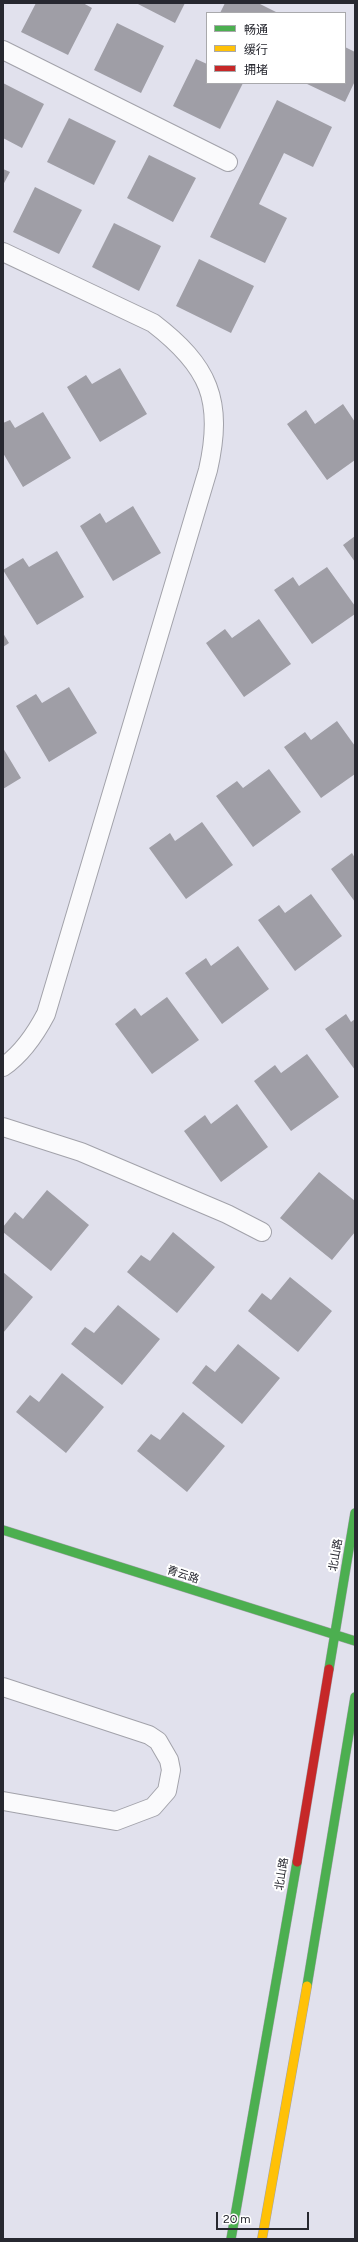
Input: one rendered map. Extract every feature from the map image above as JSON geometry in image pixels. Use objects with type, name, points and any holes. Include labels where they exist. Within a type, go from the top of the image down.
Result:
[{"type":"street","name":"北山路","points":[[231,2239],[258,2092],[355,1513]]},
{"type":"street","name":"青云路","points":[[3,1530],[355,1641]]},
{"type":"street","points":[[262,2239],[288,2097],[355,1697]]},
{"type":"lane","points":[[3,50],[228,162]]},
{"type":"lane","points":[[3,252],[153,323],[174,339],[189,354],[201,372],[212,404],[214,430],[208,470],[46,1014],[35,1034],[12,1061],[3,1067]]},
{"type":"lane","points":[[3,1127],[81,1152],[227,1214],[262,1232]]},
{"type":"lane","points":[[3,1687],[149,1735],[158,1741],[169,1760],[171,1770],[167,1791],[153,1807],[116,1821],[3,1802]]},
{"type":"building","points":[[36,3],[83,3],[92,8],[68,55],[21,32]]},
{"type":"building","points":[[136,3],[185,3],[175,23]]},
{"type":"building","points":[[225,3],[258,3],[276,12],[220,12]]},
{"type":"building","points":[[117,23],[164,46],[141,93],[94,70]]},
{"type":"building","points":[[346,48],[355,52],[355,81],[345,102],[307,84],[346,84]]},
{"type":"building","points":[[196,59],[206,64],[206,84],[242,84],[220,129],[173,106]]},
{"type":"building","points":[[3,83],[44,104],[22,148],[3,138]]},
{"type":"building","points":[[277,100],[332,127],[313,167],[284,153],[259,204],[287,218],[265,263],[210,237]]},
{"type":"building","points":[[69,118],[116,141],[94,185],[47,162]]},
{"type":"building","points":[[149,155],[196,178],[173,222],[127,198]]},
{"type":"building","points":[[3,169],[10,172],[3,185]]},
{"type":"building","points":[[35,187],[82,210],[59,254],[13,232]]},
{"type":"building","points":[[114,223],[161,246],[139,291],[92,267]]},
{"type":"building","points":[[199,259],[254,286],[231,333],[176,306]]},
{"type":"building","points":[[120,368],[147,414],[100,442],[67,387],[86,375],[92,384]]},
{"type":"building","points":[[343,404],[355,422],[355,460],[327,480],[287,424],[306,410],[315,424]]},
{"type":"building","points":[[43,412],[71,458],[23,487],[3,453],[3,423],[10,420],[15,428]]},
{"type":"building","points":[[133,506],[161,553],[113,581],[80,526],[100,513],[106,523]]},
{"type":"building","points":[[355,536],[355,562],[343,545]]},
{"type":"building","points":[[57,551],[84,597],[37,625],[3,570],[23,558],[29,567]]},
{"type":"building","points":[[327,567],[355,606],[355,614],[312,644],[274,590],[293,577],[299,586]]},
{"type":"building","points":[[259,619],[291,664],[244,697],[206,643],[225,629],[232,638]]},
{"type":"building","points":[[3,633],[9,643],[3,647]]},
{"type":"building","points":[[69,687],[97,733],[49,762],[16,706],[36,694],[42,703]]},
{"type":"building","points":[[337,721],[355,746],[355,774],[321,798],[284,747],[305,732],[311,740]]},
{"type":"building","points":[[3,748],[21,778],[3,789]]},
{"type":"building","points":[[269,769],[301,812],[253,847],[216,796],[237,781],[243,788]]},
{"type":"building","points":[[202,822],[233,865],[186,899],[149,848],[170,833],[175,841]]},
{"type":"building","points":[[352,853],[355,858],[355,902],[331,869]]},
{"type":"building","points":[[311,894],[342,936],[295,971],[258,920],[279,905],[285,913]]},
{"type":"building","points":[[238,946],[269,989],[222,1024],[185,973],[206,958],[211,966]]},
{"type":"building","points":[[167,997],[199,1040],[152,1074],[115,1024],[135,1008],[141,1016]]},
{"type":"building","points":[[346,1014],[351,1022],[355,1019],[355,1070],[325,1029]]},
{"type":"building","points":[[307,1054],[339,1097],[291,1131],[254,1081],[275,1065],[281,1073]]},
{"type":"building","points":[[237,1104],[268,1147],[221,1182],[184,1131],[205,1115],[211,1124]]},
{"type":"building","points":[[319,1172],[355,1201],[355,1232],[332,1260],[280,1218]]},
{"type":"building","points":[[47,1190],[89,1225],[51,1271],[3,1232],[3,1227],[15,1212],[23,1219]]},
{"type":"building","points":[[173,1232],[215,1267],[177,1313],[127,1272],[141,1255],[150,1261]]},
{"type":"building","points":[[3,1272],[33,1297],[3,1333]]},
{"type":"building","points":[[290,1277],[332,1311],[298,1352],[248,1311],[262,1293],[271,1300]]},
{"type":"building","points":[[118,1305],[160,1339],[122,1385],[71,1344],[85,1327],[94,1333]]},
{"type":"building","points":[[238,1344],[280,1378],[242,1424],[192,1383],[206,1365],[215,1372]]},
{"type":"building","points":[[62,1373],[104,1407],[66,1453],[16,1412],[30,1395],[39,1402]]},
{"type":"building","points":[[183,1412],[225,1446],[187,1492],[137,1451],[151,1434],[160,1440]]},
{"type":"traffic: fast","points":[[329,1669],[355,1513]]},
{"type":"traffic: fast","points":[[3,1530],[355,1641]]},
{"type":"traffic: fast","points":[[307,1986],[355,1697]]},
{"type":"traffic: fast","points":[[231,2239],[297,1862]]},
{"type":"traffic: slow","points":[[262,2239],[307,1986]]},
{"type":"traffic: jam","points":[[297,1862],[329,1669]]}]
